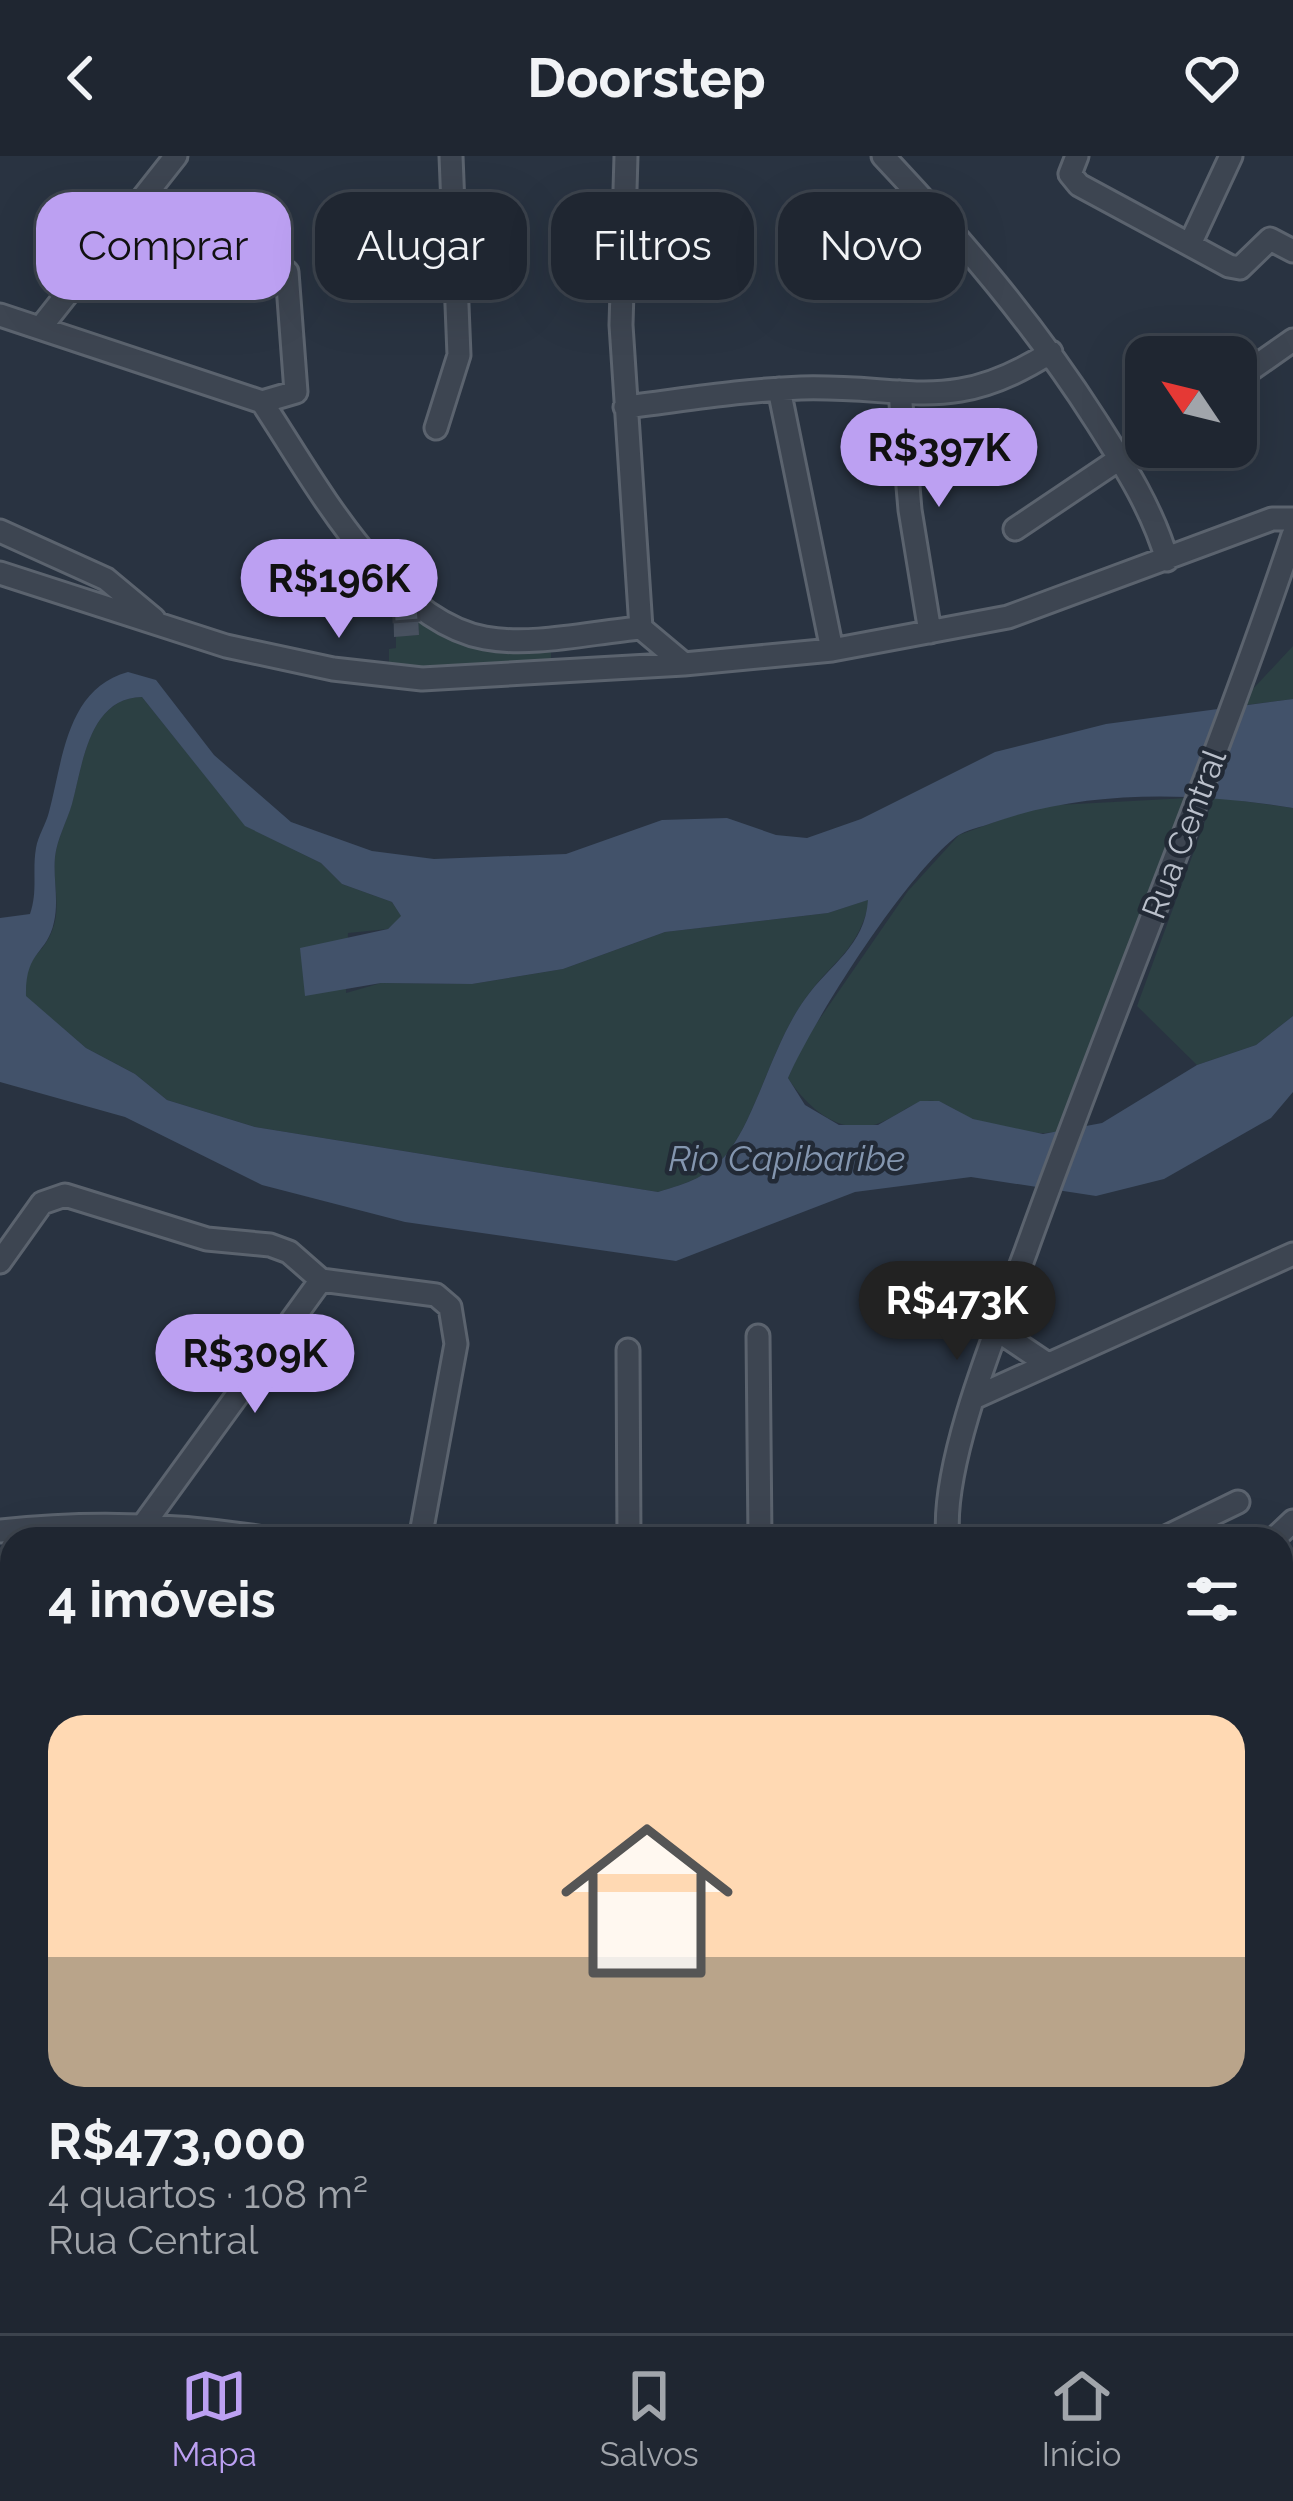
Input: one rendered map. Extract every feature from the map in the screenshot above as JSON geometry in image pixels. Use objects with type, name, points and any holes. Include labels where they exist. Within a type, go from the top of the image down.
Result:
[{"type":"street","points":[[40,327],[176,156]]},
{"type":"street","points":[[436,428],[460,355],[451,156]]},
{"type":"street","points":[[626,156],[625,407],[641,628]]},
{"type":"street","points":[[883,156],[988,268],[1052,352],[1120,459],[1167,560]]},
{"type":"street","points":[[1190,244],[1231,156]]},
{"type":"street","points":[[1073,165],[1079,185],[1240,268],[1270,239],[1293,250]]},
{"type":"street","points":[[0,315],[262,402],[296,392],[289,300]]},
{"type":"street","points":[[1257,365],[1293,340]]},
{"type":"street","points":[[625,407],[779,389],[968,392],[1018,373],[1052,352]]},
{"type":"street","points":[[779,389],[832,650]]},
{"type":"street","points":[[900,392],[910,510],[930,632]]},
{"type":"street","points":[[262,402],[330,508],[367,555],[421,606],[480,638],[498,640],[641,628],[684,664]]},
{"type":"street","points":[[1015,529],[1125,456]]},
{"type":"street","points":[[0,573],[163,627],[333,669],[422,679],[684,664],[832,650],[930,632],[1008,617],[1272,519],[1293,519]]},
{"type":"street","points":[[0,531],[106,579],[163,627]]},
{"type":"street","name":"Rua Central","points":[[997,1330],[1249,666],[1293,535]]},
{"type":"street","points":[[0,1262],[33,1213],[52,1198],[90,1199],[207,1239],[270,1245],[289,1252],[321,1280],[436,1295],[450,1307],[456,1345],[422,1527]]},
{"type":"street","points":[[976,1397],[1293,1254]]},
{"type":"street","points":[[144,1524],[321,1280]]},
{"type":"street","points":[[949,1527],[952,1482],[997,1330],[1046,1363]]},
{"type":"street","points":[[758,1336],[760,1527]]},
{"type":"street","points":[[628,1350],[629,1527]]},
{"type":"street","points":[[1187,1527],[1238,1502]]},
{"type":"street","points":[[36,1527],[72,1523],[169,1527]]},
{"type":"green space","points":[[417,611],[454,627],[551,644],[551,669],[389,673],[389,649],[396,648],[396,636],[419,635]]},
{"type":"green space","points":[[1293,646],[1293,699],[1237,706]]},
{"type":"green space","points":[[142,697],[246,826],[321,863],[342,884],[392,902],[402,917],[388,929],[348,933],[346,993],[381,983],[472,984],[563,969],[665,932],[828,913],[870,899],[865,917],[852,944],[794,1017],[729,1151],[706,1173],[679,1185],[658,1192],[255,1127],[167,1100],[135,1074],[86,1048],[25,996],[30,964],[55,922],[56,850],[91,735],[110,708]]},
{"type":"green space","points":[[1214,797],[1293,808],[1293,1016],[1256,1045],[1197,1065],[1137,1006]]},
{"type":"green space","points":[[1188,798],[1061,1131],[1002,1128],[934,1101],[914,1105],[882,1122],[854,1127],[816,1110],[788,1078],[803,1043],[908,891],[959,835],[1039,806]]},
{"type":"water","name":"Rio Capibaribe","points":[[128,672],[156,680],[214,755],[291,822],[372,851],[434,859],[566,854],[662,820],[727,818],[776,835],[807,838],[861,819],[995,752],[1106,724],[1293,699],[1293,808],[1179,797],[1103,799],[1028,812],[957,836],[912,882],[863,949],[788,1078],[805,1105],[839,1125],[878,1125],[920,1101],[939,1101],[973,1119],[1043,1134],[1102,1123],[1197,1065],[1256,1045],[1293,1016],[1293,1092],[1271,1118],[1164,1179],[1096,1196],[971,1177],[855,1192],[676,1261],[405,1222],[262,1185],[125,1117],[0,1082],[0,918],[30,914],[36,848],[70,729],[91,694]],"holes":[[[142,697],[245,826],[321,863],[342,884],[392,902],[401,916],[388,929],[300,948],[305,996],[381,983],[472,984],[563,969],[665,932],[828,913],[868,900],[853,942],[794,1017],[729,1151],[706,1173],[658,1192],[255,1127],[167,1100],[135,1074],[86,1048],[26,996],[29,970],[54,922],[58,844],[91,736],[110,708]]]},
{"type":"building","points":[[417,595],[419,620],[394,622],[393,596]]}]
